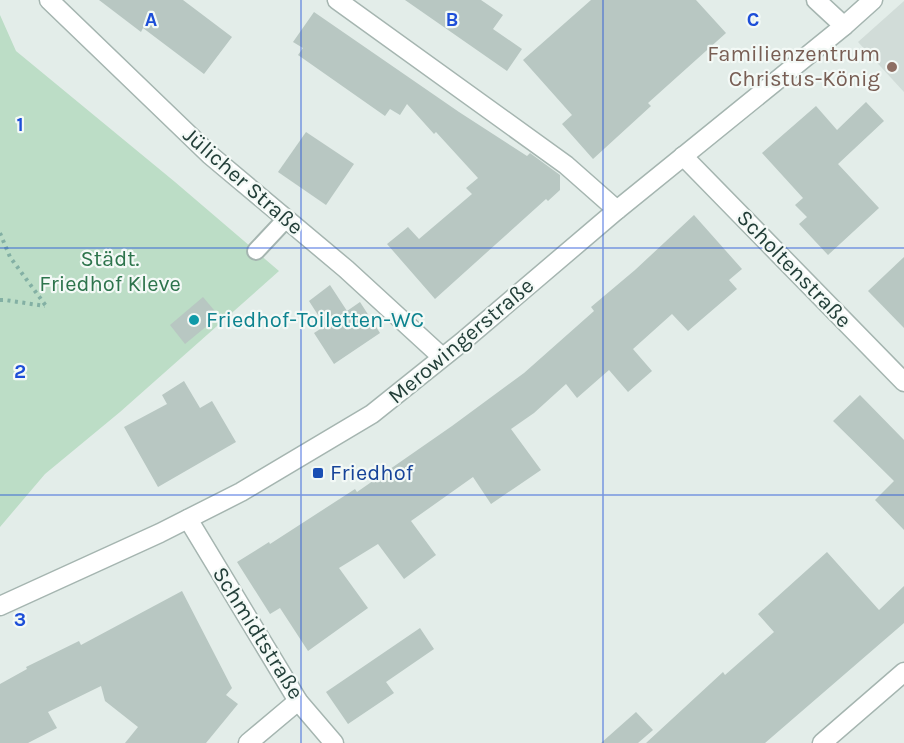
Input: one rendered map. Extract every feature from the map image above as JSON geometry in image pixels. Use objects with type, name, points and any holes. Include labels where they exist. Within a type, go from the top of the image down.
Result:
[{"type":"street","name":"Jülicher Straße","points":[[49,0],[210,155],[346,269],[442,357]]},
{"type":"street","points":[[337,0],[566,165],[617,210]]},
{"type":"street","points":[[816,0],[844,26]]},
{"type":"street","name":"Merowingerstraße","points":[[0,606],[241,492],[372,414],[873,0]]},
{"type":"street","name":"Scholtenstraße","points":[[683,156],[904,382]]},
{"type":"street","name":"Schmidtstraße","points":[[188,519],[298,701],[334,743]]},
{"type":"street","points":[[822,743],[904,672]]},
{"type":"street","points":[[248,743],[298,701]]},
{"type":"lane","points":[[256,251],[286,219]]},
{"type":"path","points":[[0,233],[10,257],[46,306],[0,300]]},
{"type":"shaded area","name":"Familienzentrum Christus-König","points":[[904,1],[904,92],[858,42]]},
{"type":"green space","name":"Städt. Friedhof Kleve","points":[[0,15],[16,51],[279,271],[120,412],[45,474],[0,527]]},
{"type":"building","points":[[99,0],[183,0],[232,37],[204,74],[143,28],[141,32]]},
{"type":"building","points":[[405,0],[481,0],[503,15],[493,29],[522,49],[507,71]]},
{"type":"building","points":[[591,0],[696,0],[726,33],[648,103],[651,106],[593,159],[562,124],[572,115],[523,60]]},
{"type":"building","points":[[314,12],[459,112],[527,156],[530,153],[560,175],[560,190],[548,201],[546,199],[435,299],[387,244],[408,227],[419,239],[472,194],[466,188],[478,178],[407,104],[400,115],[390,109],[385,116],[298,55],[303,48],[293,42]]},
{"type":"building","points":[[866,102],[884,121],[838,164],[879,208],[828,255],[799,224],[807,217],[795,205],[803,198],[762,153],[816,106],[837,130]]},
{"type":"building","points":[[306,132],[354,164],[326,205],[278,172]]},
{"type":"building","points":[[694,215],[742,269],[729,280],[737,289],[688,331],[672,314],[633,349],[652,371],[628,392],[609,370],[577,398],[566,384],[534,413],[511,429],[541,470],[491,504],[473,477],[411,521],[436,555],[404,579],[378,544],[339,568],[368,608],[308,651],[280,608],[270,614],[237,562],[269,542],[270,544],[355,489],[357,492],[524,373],[594,311],[591,307]]},
{"type":"building","points":[[904,257],[904,328],[868,291]]},
{"type":"building","points":[[330,285],[347,311],[360,302],[380,333],[334,364],[314,333],[325,326],[309,301]]},
{"type":"building","name":"Friedhof-Toiletten-WC","points":[[203,297],[219,316],[185,344],[170,325]]},
{"type":"building","points":[[184,381],[200,408],[212,401],[236,442],[158,487],[124,427],[167,404],[162,395]]},
{"type":"building","points":[[860,395],[904,440],[904,530],[875,500],[894,481],[833,421]]},
{"type":"building","points":[[827,552],[879,610],[904,586],[904,623],[765,743],[646,743],[723,672],[725,675],[774,632],[758,614]]},
{"type":"building","points":[[182,591],[232,688],[226,695],[238,704],[206,743],[125,743],[138,727],[105,701],[101,686],[48,712],[57,728],[28,743],[0,743],[0,684],[27,669],[26,667],[79,641],[81,645]]},
{"type":"building","points":[[420,628],[434,649],[386,682],[394,693],[348,724],[326,692]]},
{"type":"building","points":[[636,712],[653,730],[638,743],[601,743]]},
{"type":"place","name":"Familienzentrum Christus-König","points":[[892,67]]},
{"type":"place","name":"Friedhof-Toiletten-WC","points":[[194,320]]},
{"type":"place","name":"Friedhof","points":[[318,473]]}]
